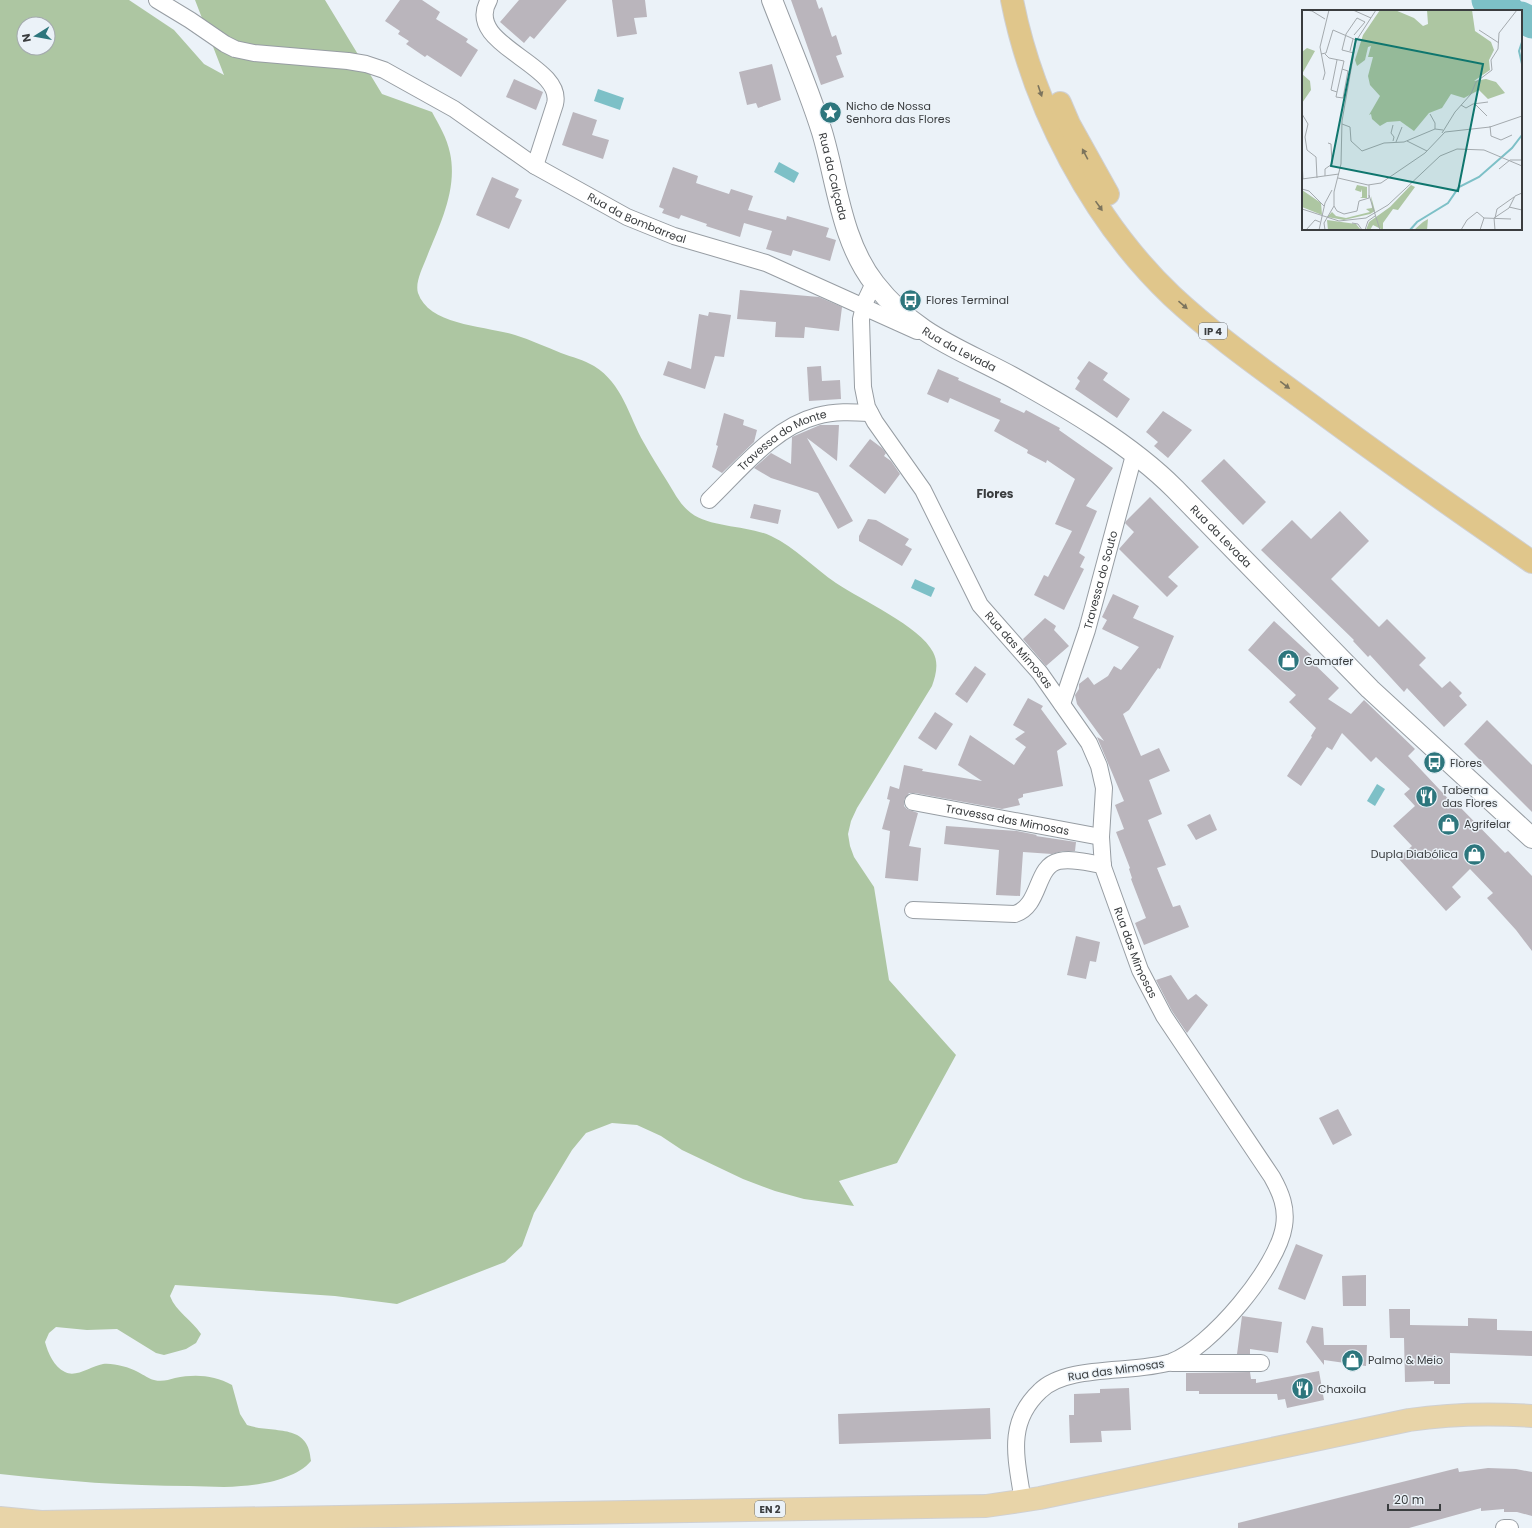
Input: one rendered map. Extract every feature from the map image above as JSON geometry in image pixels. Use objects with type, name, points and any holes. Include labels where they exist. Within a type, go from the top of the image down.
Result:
[{"type":"highway","name":"IP 4","points":[[1012,0],[1028,59],[1045,105],[1067,156],[1097,205],[1132,252],[1171,295],[1216,334],[1288,388],[1448,504],[1532,562]]},
{"type":"highway","name":"IP 4","points":[[1027,0],[1030,18],[1046,69],[1069,124],[1100,182],[1132,229],[1166,270],[1212,312],[1299,378],[1532,544]]},
{"type":"main road","name":"EN 2","points":[[4,1522],[169,1524],[974,1506],[1023,1502],[1409,1420],[1452,1415],[1484,1414],[1532,1416]]},
{"type":"street","name":"Rua da Bombarreal","points":[[157,0],[186,17],[220,41],[235,49],[366,64],[402,79],[460,113],[535,166],[638,222],[674,236],[766,263],[951,346]]},
{"type":"street","points":[[489,0],[484,14],[489,30],[548,80],[556,93],[555,104],[535,166]]},
{"type":"street","name":"Rua da Calçada","points":[[772,0],[822,132],[849,234],[859,257],[874,283]]},
{"type":"street","name":"Rua das Mimosas","points":[[874,283],[864,306],[860,331],[863,388],[870,413],[923,490],[980,605],[1040,674],[1089,743],[1099,766],[1105,798],[1102,838],[1103,864],[1136,959],[1159,1007],[1268,1169],[1280,1193],[1284,1210],[1284,1226],[1278,1249],[1256,1284],[1205,1341],[1186,1355],[1167,1363],[1148,1367],[1065,1377],[1041,1389],[1023,1414],[1015,1438],[1023,1502]]},
{"type":"street","name":"Rua da Levada","points":[[874,283],[904,315],[924,331],[1010,376],[1059,404],[1134,455],[1172,486],[1387,705],[1532,838]]},
{"type":"street","name":"Travessa do Monte","points":[[709,500],[776,436],[795,424],[828,414],[870,413]]},
{"type":"street","name":"Travessa do Souto","points":[[1062,704],[1087,630],[1134,455]]},
{"type":"street","name":"Travessa das Mimosas","points":[[913,802],[1102,838]]},
{"type":"street","points":[[913,910],[1015,914],[1022,911],[1031,901],[1044,872],[1052,864],[1064,860],[1103,864]]},
{"type":"street","points":[[1167,1363],[1261,1363]]},
{"type":"street","points":[[1504,1528],[1510,1528]]},
{"type":"green space","points":[[0,0],[129,0],[174,30],[204,64],[224,75],[195,0],[325,0],[382,94],[432,112],[447,142],[452,167],[449,194],[446,208],[417,285],[418,293],[424,304],[434,312],[446,318],[460,323],[515,335],[582,360],[594,366],[604,373],[618,391],[649,453],[687,510],[699,518],[719,524],[761,532],[780,541],[797,552],[836,583],[903,623],[926,642],[933,652],[936,660],[936,669],[932,686],[857,808],[851,821],[848,834],[854,857],[874,887],[889,980],[956,1055],[897,1163],[839,1181],[854,1206],[804,1199],[775,1191],[743,1179],[682,1150],[661,1136],[637,1125],[612,1123],[586,1133],[572,1150],[534,1213],[522,1246],[505,1262],[397,1304],[335,1296],[175,1285],[170,1296],[173,1302],[201,1334],[196,1343],[186,1349],[164,1355],[156,1353],[117,1329],[87,1330],[56,1327],[49,1333],[45,1342],[50,1355],[61,1370],[74,1374],[98,1365],[112,1364],[130,1368],[150,1379],[157,1381],[197,1376],[218,1379],[232,1385],[240,1414],[247,1425],[257,1428],[279,1430],[297,1435],[304,1440],[309,1449],[311,1461],[297,1472],[279,1480],[235,1487],[165,1486],[71,1481],[0,1474]]},
{"type":"water","points":[[598,89],[624,98],[620,110],[594,101]]},
{"type":"water","points":[[779,162],[799,173],[794,183],[774,172]]},
{"type":"water","points":[[915,579],[935,588],[931,597],[911,588]]},
{"type":"water","points":[[1377,784],[1385,789],[1375,806],[1367,801]]},
{"type":"building","points":[[400,0],[422,0],[440,12],[436,19],[468,39],[466,42],[478,50],[461,77],[427,55],[425,57],[406,44],[409,41],[398,34],[400,31],[385,21]]},
{"type":"building","points":[[519,0],[567,0],[534,39],[530,36],[524,43],[500,22]]},
{"type":"building","points":[[612,0],[645,0],[647,17],[634,18],[637,34],[617,37]]},
{"type":"building","points":[[791,0],[816,0],[819,9],[822,7],[832,37],[836,35],[842,54],[836,56],[844,77],[821,85]]},
{"type":"building","points":[[772,64],[781,100],[758,108],[756,103],[747,105],[739,72]]},
{"type":"building","points":[[514,79],[543,92],[536,110],[506,97]]},
{"type":"building","points":[[573,112],[597,120],[592,135],[609,140],[603,159],[562,145]]},
{"type":"building","points":[[673,167],[698,176],[696,183],[729,194],[731,189],[753,196],[748,210],[786,220],[787,216],[829,228],[826,237],[836,240],[830,261],[793,250],[791,256],[766,249],[772,231],[744,223],[740,237],[706,226],[707,224],[681,215],[679,219],[662,213],[664,209],[659,207]]},
{"type":"building","points":[[492,177],[519,189],[515,197],[522,200],[509,229],[476,215]]},
{"type":"building","points":[[740,290],[819,297],[842,307],[839,331],[805,327],[804,338],[775,337],[776,322],[737,319]]},
{"type":"building","points":[[709,312],[731,315],[724,357],[715,356],[705,389],[663,375],[668,361],[691,369],[699,314],[708,316]]},
{"type":"building","points":[[1089,361],[1108,373],[1103,380],[1130,399],[1117,418],[1075,389],[1080,381],[1077,378]]},
{"type":"building","points":[[821,366],[822,381],[840,380],[841,399],[809,401],[807,367]]},
{"type":"building","points":[[938,369],[959,378],[958,380],[1001,399],[1000,402],[1024,413],[1026,410],[1060,428],[1059,430],[1113,468],[1086,506],[1097,511],[1079,553],[1085,557],[1080,567],[1084,569],[1064,610],[1034,595],[1044,575],[1048,577],[1072,531],[1055,524],[1075,479],[1047,460],[1046,463],[1027,453],[1028,450],[994,431],[1000,420],[950,398],[948,403],[927,394]]},
{"type":"building","points":[[1163,411],[1192,430],[1168,458],[1154,446],[1158,442],[1146,432]]},
{"type":"building","points":[[724,413],[744,420],[743,425],[757,430],[754,442],[722,473],[712,467],[718,446],[716,445]]},
{"type":"building","points":[[820,425],[839,425],[837,461],[807,438],[853,521],[838,529],[818,493],[771,478],[754,468],[771,453],[791,464],[792,437]]},
{"type":"building","points":[[870,439],[882,448],[886,453],[884,456],[891,461],[900,474],[885,494],[849,466]]},
{"type":"building","points":[[1224,459],[1266,502],[1243,525],[1201,481]]},
{"type":"building","points":[[1150,497],[1199,547],[1168,577],[1178,586],[1167,597],[1119,549],[1134,532],[1125,523],[1126,521]]},
{"type":"building","points":[[754,504],[781,510],[778,524],[750,518]]},
{"type":"building","points":[[1340,511],[1369,541],[1331,579],[1379,627],[1387,619],[1426,658],[1419,665],[1442,688],[1450,681],[1462,693],[1459,696],[1467,705],[1444,727],[1407,688],[1404,692],[1370,655],[1368,657],[1353,641],[1354,640],[1261,550],[1292,520],[1311,539]]},
{"type":"building","points":[[868,519],[876,520],[909,539],[905,545],[912,549],[902,566],[859,541],[859,536]]},
{"type":"building","points":[[1113,594],[1139,606],[1133,618],[1174,636],[1160,669],[1158,668],[1129,710],[1123,714],[1141,756],[1159,748],[1170,771],[1149,780],[1162,814],[1148,820],[1166,865],[1157,868],[1173,907],[1180,905],[1189,927],[1144,945],[1135,923],[1146,918],[1131,879],[1130,868],[1116,832],[1124,829],[1115,805],[1124,801],[1097,737],[1104,741],[1077,704],[1075,695],[1079,689],[1079,684],[1088,677],[1094,685],[1108,676],[1114,666],[1121,670],[1139,647],[1102,629],[1107,620],[1102,617]]},
{"type":"building","points":[[1045,618],[1056,626],[1054,630],[1069,646],[1046,666],[1023,639]]},
{"type":"building","points":[[1274,621],[1311,655],[1308,658],[1339,688],[1328,699],[1351,714],[1364,700],[1415,749],[1408,756],[1456,807],[1458,805],[1505,853],[1508,851],[1532,876],[1532,951],[1516,930],[1487,898],[1493,893],[1470,869],[1452,887],[1461,897],[1446,911],[1398,858],[1412,846],[1393,826],[1415,806],[1404,794],[1410,789],[1376,757],[1371,762],[1342,733],[1332,750],[1327,747],[1301,786],[1287,776],[1312,737],[1311,736],[1316,728],[1289,702],[1296,695],[1248,650]]},
{"type":"building","points":[[975,666],[986,674],[967,703],[955,694]]},
{"type":"building","points":[[1028,698],[1043,706],[1041,709],[1067,744],[1057,751],[1063,786],[1023,794],[1023,797],[1018,799],[1020,805],[1002,809],[909,793],[904,800],[904,806],[907,809],[918,813],[909,846],[921,848],[918,881],[885,878],[890,831],[882,829],[890,800],[887,799],[890,786],[899,789],[904,765],[923,769],[922,771],[982,781],[958,765],[970,735],[1014,765],[1026,747],[1015,739],[1025,732],[1013,725]]},
{"type":"building","points":[[935,712],[953,724],[936,750],[918,738]]},
{"type":"building","points":[[1487,720],[1532,765],[1532,812],[1464,744]]},
{"type":"building","points":[[1210,814],[1217,830],[1196,840],[1187,825]]},
{"type":"building","points":[[946,826],[1017,831],[1037,835],[1036,836],[1076,842],[1075,851],[1063,851],[1052,854],[1023,852],[1020,896],[996,895],[999,850],[944,844]]},
{"type":"building","points":[[1076,936],[1100,942],[1096,962],[1090,961],[1086,979],[1067,975]]},
{"type":"building","points":[[1171,975],[1188,1000],[1196,994],[1208,1005],[1187,1033],[1172,1011],[1156,980]]},
{"type":"building","points":[[1338,1109],[1352,1135],[1333,1145],[1319,1118]]},
{"type":"building","points":[[1296,1244],[1323,1255],[1305,1300],[1278,1289]]},
{"type":"building","points":[[1366,1275],[1366,1306],[1343,1306],[1342,1276]]},
{"type":"building","points":[[1389,1309],[1410,1309],[1410,1325],[1468,1326],[1468,1318],[1497,1319],[1497,1330],[1532,1331],[1532,1356],[1450,1353],[1450,1384],[1434,1384],[1434,1381],[1405,1382],[1404,1338],[1390,1338]]},
{"type":"building","points":[[1242,1316],[1282,1322],[1278,1353],[1250,1349],[1250,1354],[1237,1354]]},
{"type":"building","points":[[1312,1326],[1323,1328],[1324,1345],[1367,1345],[1366,1366],[1324,1360],[1324,1365],[1306,1342]]},
{"type":"building","points":[[1319,1371],[1324,1400],[1287,1408],[1285,1399],[1278,1400],[1277,1394],[1199,1394],[1199,1391],[1186,1391],[1186,1373],[1250,1372],[1251,1379],[1256,1379],[1256,1383]]},
{"type":"building","points":[[1129,1388],[1131,1430],[1101,1431],[1102,1442],[1070,1443],[1069,1415],[1074,1415],[1074,1394],[1100,1393],[1100,1389]]},
{"type":"building","points":[[990,1408],[991,1439],[839,1444],[838,1414]]},
{"type":"building","points":[[1458,1468],[1459,1472],[1488,1468],[1516,1469],[1532,1472],[1532,1516],[1517,1512],[1504,1512],[1504,1509],[1481,1511],[1481,1508],[1409,1528],[1238,1528],[1238,1523]]},
{"type":"waterway","points":[[1487,0],[1507,10]]},
{"type":"waterway","points":[[1522,18],[1532,23]]},
{"type":"place","name":"Nicho de Nossa Senhora das Flores","points":[[831,112]]},
{"type":"place","name":"Flores Terminal","points":[[910,300]]},
{"type":"place","name":"Gamafer","points":[[1288,661]]},
{"type":"place","name":"Flores","points":[[1434,763]]},
{"type":"place","name":"Taberna das Flores","points":[[1426,796]]},
{"type":"place","name":"Agrifelar","points":[[1448,824]]},
{"type":"place","name":"Dupla Diabólica","points":[[1474,854]]},
{"type":"place","name":"Palmo & Meio","points":[[1353,1360]]},
{"type":"place","name":"Chaxoila","points":[[1302,1389]]},
{"type":"district","name":"Flores","points":[[995,494]]}]
